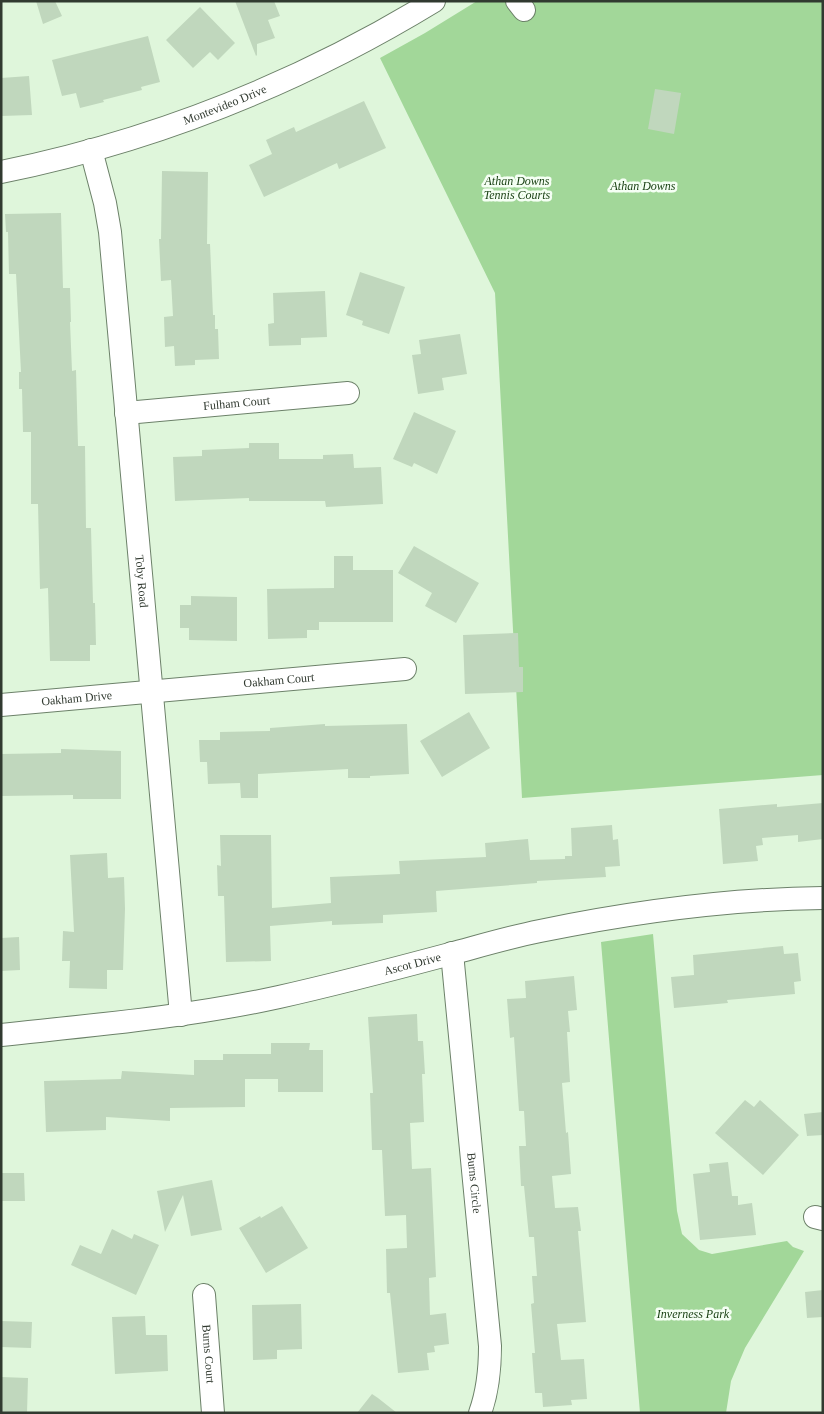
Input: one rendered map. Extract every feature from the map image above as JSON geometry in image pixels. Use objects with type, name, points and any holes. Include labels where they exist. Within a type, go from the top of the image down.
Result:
[{"type":"street","name":"Montevideo Drive","points":[[1,172],[91,150],[173,124],[261,90],[348,49],[434,1]]},
{"type":"street","name":"Toby Road","points":[[91,150],[110,232],[181,1015]]},
{"type":"street","name":"Fulham Court","points":[[126,413],[348,393]]},
{"type":"street","name":"Oakham Court","points":[[152,692],[405,669]]},
{"type":"street","name":"Oakham Drive","points":[[1,705],[152,692]]},
{"type":"street","name":"Ascot Drive","points":[[1,1035],[227,1008],[539,931],[644,913],[745,902],[823,898]]},
{"type":"street","name":"Burns Circle","points":[[452,953],[490,1346],[488,1382],[480,1413]]},
{"type":"street","name":"Burns Court","points":[[204,1295],[213,1413]]},
{"type":"green space","name":"Athan Downs","points":[[477,1],[823,1],[823,775],[522,798],[495,293],[380,58]]},
{"type":"green space","name":"Inverness Park","points":[[653,934],[677,1211],[682,1234],[699,1250],[712,1254],[787,1241],[793,1247],[804,1251],[745,1348],[731,1381],[726,1413],[640,1413],[601,942]]},
{"type":"building","points":[[36,1],[55,1],[62,16],[43,24]]},
{"type":"building","points":[[235,1],[274,1],[280,16],[268,20],[275,38],[257,44],[256,56]]},
{"type":"building","points":[[200,7],[235,43],[218,60],[210,52],[193,68],[166,40]]},
{"type":"building","points":[[148,36],[160,82],[141,87],[142,90],[80,108],[76,93],[62,96],[52,60]]},
{"type":"building","points":[[29,76],[32,115],[1,116],[1,78]]},
{"type":"building","points":[[655,89],[681,93],[674,134],[648,129]]},
{"type":"building","points":[[364,101],[386,148],[339,169],[337,163],[264,197],[249,165],[272,154],[266,140],[294,127],[296,132]]},
{"type":"building","points":[[162,171],[208,172],[207,244],[210,244],[213,315],[215,315],[215,329],[218,329],[219,359],[195,360],[195,365],[175,366],[174,346],[165,347],[164,317],[173,316],[171,280],[161,281],[159,239],[161,239]]},
{"type":"building","points":[[61,213],[63,288],[70,288],[72,371],[76,370],[78,446],[85,446],[86,528],[91,528],[96,645],[90,645],[90,661],[50,661],[48,588],[40,589],[38,504],[31,504],[31,432],[23,432],[22,389],[19,389],[19,372],[21,372],[16,274],[9,274],[8,232],[6,232],[5,214]]},
{"type":"building","points":[[360,272],[405,287],[389,334],[362,325],[363,321],[346,315]]},
{"type":"building","points":[[325,291],[327,337],[301,338],[301,345],[269,346],[268,324],[274,323],[273,293]]},
{"type":"building","points":[[460,334],[467,374],[442,378],[444,390],[418,394],[412,355],[421,354],[419,340]]},
{"type":"building","points":[[414,412],[456,431],[437,474],[414,463],[412,467],[393,459]]},
{"type":"building","points":[[249,443],[279,443],[279,459],[323,459],[323,455],[353,454],[354,468],[381,467],[383,504],[326,507],[325,501],[249,501],[249,498],[175,501],[173,457],[202,456],[202,450],[249,448]]},
{"type":"building","points":[[414,546],[479,583],[456,623],[425,606],[432,593],[398,573]]},
{"type":"building","points":[[334,556],[353,556],[353,570],[393,570],[393,622],[319,622],[319,630],[307,630],[307,638],[268,639],[267,589],[334,588]]},
{"type":"building","points":[[191,596],[237,597],[237,641],[189,640],[189,628],[180,628],[180,605],[191,605]]},
{"type":"building","points":[[518,633],[519,667],[523,667],[523,692],[465,694],[463,635]]},
{"type":"building","points":[[469,712],[490,748],[442,777],[420,741]]},
{"type":"building","points":[[325,724],[325,726],[407,724],[409,774],[348,778],[348,769],[258,774],[258,798],[241,798],[240,783],[208,784],[207,762],[200,762],[199,740],[220,740],[220,732],[270,731],[270,728]]},
{"type":"building","points":[[61,749],[121,751],[121,799],[73,799],[73,795],[1,796],[1,754],[61,753]]},
{"type":"building","points":[[823,803],[823,839],[798,842],[798,835],[762,838],[763,845],[756,846],[758,861],[723,864],[719,809],[777,804],[777,807]]},
{"type":"building","points":[[612,825],[613,840],[618,839],[620,866],[605,867],[606,877],[537,881],[537,883],[436,891],[437,912],[383,915],[383,923],[332,925],[332,921],[270,926],[271,961],[226,962],[224,896],[218,896],[217,865],[221,866],[220,835],[271,835],[272,908],[331,903],[330,877],[400,874],[399,861],[486,857],[485,843],[528,839],[530,860],[565,859],[565,856],[572,856],[571,828]]},
{"type":"building","points":[[107,853],[108,878],[124,877],[123,970],[107,970],[107,989],[69,988],[70,961],[62,961],[63,931],[74,932],[70,855]]},
{"type":"building","points":[[19,937],[20,970],[1,971],[1,938]]},
{"type":"building","points":[[783,946],[784,954],[798,953],[801,981],[794,982],[795,994],[727,1000],[728,1003],[674,1008],[671,977],[694,975],[693,955]]},
{"type":"building","points":[[574,976],[577,1010],[568,1011],[570,1032],[567,1032],[570,1082],[562,1083],[571,1174],[552,1176],[555,1208],[578,1207],[581,1231],[578,1231],[586,1322],[557,1324],[561,1360],[584,1359],[587,1399],[571,1400],[572,1405],[543,1407],[542,1393],[535,1393],[532,1353],[535,1353],[531,1304],[534,1303],[532,1276],[537,1276],[534,1237],[529,1237],[524,1186],[521,1186],[519,1146],[526,1146],[524,1111],[519,1111],[514,1037],[510,1038],[507,999],[526,998],[525,981]]},
{"type":"building","points":[[417,1014],[418,1041],[423,1041],[425,1074],[422,1074],[424,1122],[410,1123],[412,1169],[431,1168],[436,1277],[429,1278],[430,1315],[446,1313],[449,1344],[434,1346],[435,1352],[427,1353],[429,1370],[398,1373],[390,1293],[387,1293],[386,1249],[407,1248],[406,1215],[385,1216],[382,1150],[372,1150],[370,1093],[373,1093],[368,1017]]},
{"type":"building","points":[[271,1043],[310,1043],[309,1050],[323,1050],[323,1092],[278,1092],[278,1079],[245,1079],[245,1107],[170,1108],[170,1121],[106,1117],[106,1130],[46,1132],[44,1081],[121,1079],[122,1071],[194,1075],[194,1060],[223,1060],[223,1054],[271,1054]]},
{"type":"building","points":[[745,1100],[754,1107],[760,1100],[799,1135],[763,1175],[715,1133]]},
{"type":"building","points":[[823,1112],[823,1135],[807,1136],[804,1114]]},
{"type":"building","points":[[728,1162],[732,1196],[738,1196],[738,1205],[752,1203],[756,1235],[700,1240],[693,1174],[710,1172],[709,1164]]},
{"type":"building","points":[[1,1173],[24,1173],[25,1201],[1,1201]]},
{"type":"building","points":[[212,1180],[222,1230],[191,1236],[183,1195],[165,1232],[157,1191]]},
{"type":"building","points":[[282,1206],[308,1248],[266,1273],[239,1228]]},
{"type":"building","points":[[112,1229],[132,1239],[134,1234],[159,1245],[136,1295],[71,1265],[80,1245],[101,1254]]},
{"type":"building","points":[[823,1290],[823,1317],[807,1318],[805,1292]]},
{"type":"building","points":[[301,1304],[302,1349],[277,1350],[277,1359],[253,1360],[252,1305]]},
{"type":"building","points":[[145,1316],[146,1335],[167,1335],[168,1371],[115,1374],[112,1317]]},
{"type":"building","points":[[1,1321],[32,1322],[31,1348],[1,1347]]},
{"type":"building","points":[[1,1377],[28,1378],[27,1413],[1,1413]]},
{"type":"building","points":[[372,1394],[378,1398],[397,1413],[357,1413]]},
{"type":"park label","name":"Athan Downs Tennis Courts","points":[[517,188]]}]
